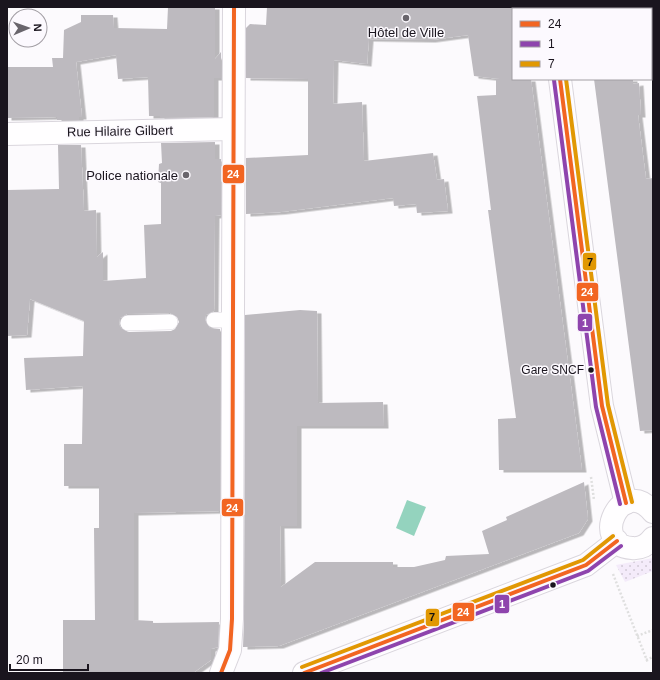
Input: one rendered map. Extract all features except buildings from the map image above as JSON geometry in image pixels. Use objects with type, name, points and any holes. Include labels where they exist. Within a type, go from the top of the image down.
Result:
[{"type":"main road","points":[[221,673],[230,650],[232,619],[223,320],[233,129],[234,7]]},
{"type":"main road","points":[[560,80],[602,406],[626,503]]},
{"type":"main road","name":"Rue Hilaire Gilbert","points":[[7,134],[233,129]]},
{"type":"main road","points":[[609,548],[612,535],[611,519],[614,512],[626,503],[641,502],[653,512]]},
{"type":"main road","points":[[304,673],[586,565],[609,548],[623,546],[638,548],[646,545],[653,538]]},
{"type":"lane","points":[[128,323],[170,322]]},
{"type":"path","points":[[609,548],[614,575],[647,661],[653,657]]},
{"type":"path","points":[[637,636],[653,630]]},
{"type":"shaded area","points":[[407,500],[426,507],[414,536],[396,528]]},
{"type":"shaded area","points":[[653,558],[653,571],[625,582],[616,565]]},
{"type":"transit line","name":"24","points":[[221,673],[230,650],[232,619],[234,7]]},
{"type":"transit line","name":"1","points":[[554,80],[596,407],[620,504]]},
{"type":"transit line","name":"24","points":[[560,80],[602,406],[626,503]]},
{"type":"transit line","name":"7","points":[[566,80],[608,405],[632,502]]},
{"type":"transit line","name":"7","points":[[302,667],[583,560],[613,536]]},
{"type":"transit line","name":"24","points":[[304,673],[586,565],[617,541]]},
{"type":"transit line","name":"1","points":[[321,673],[588,571],[621,546]]},
{"type":"place","name":"Hôtel de Ville","points":[[406,18]]},
{"type":"place","name":"Police nationale","points":[[186,175]]},
{"type":"place","name":"Gare SNCF","points":[[591,370]]}]
